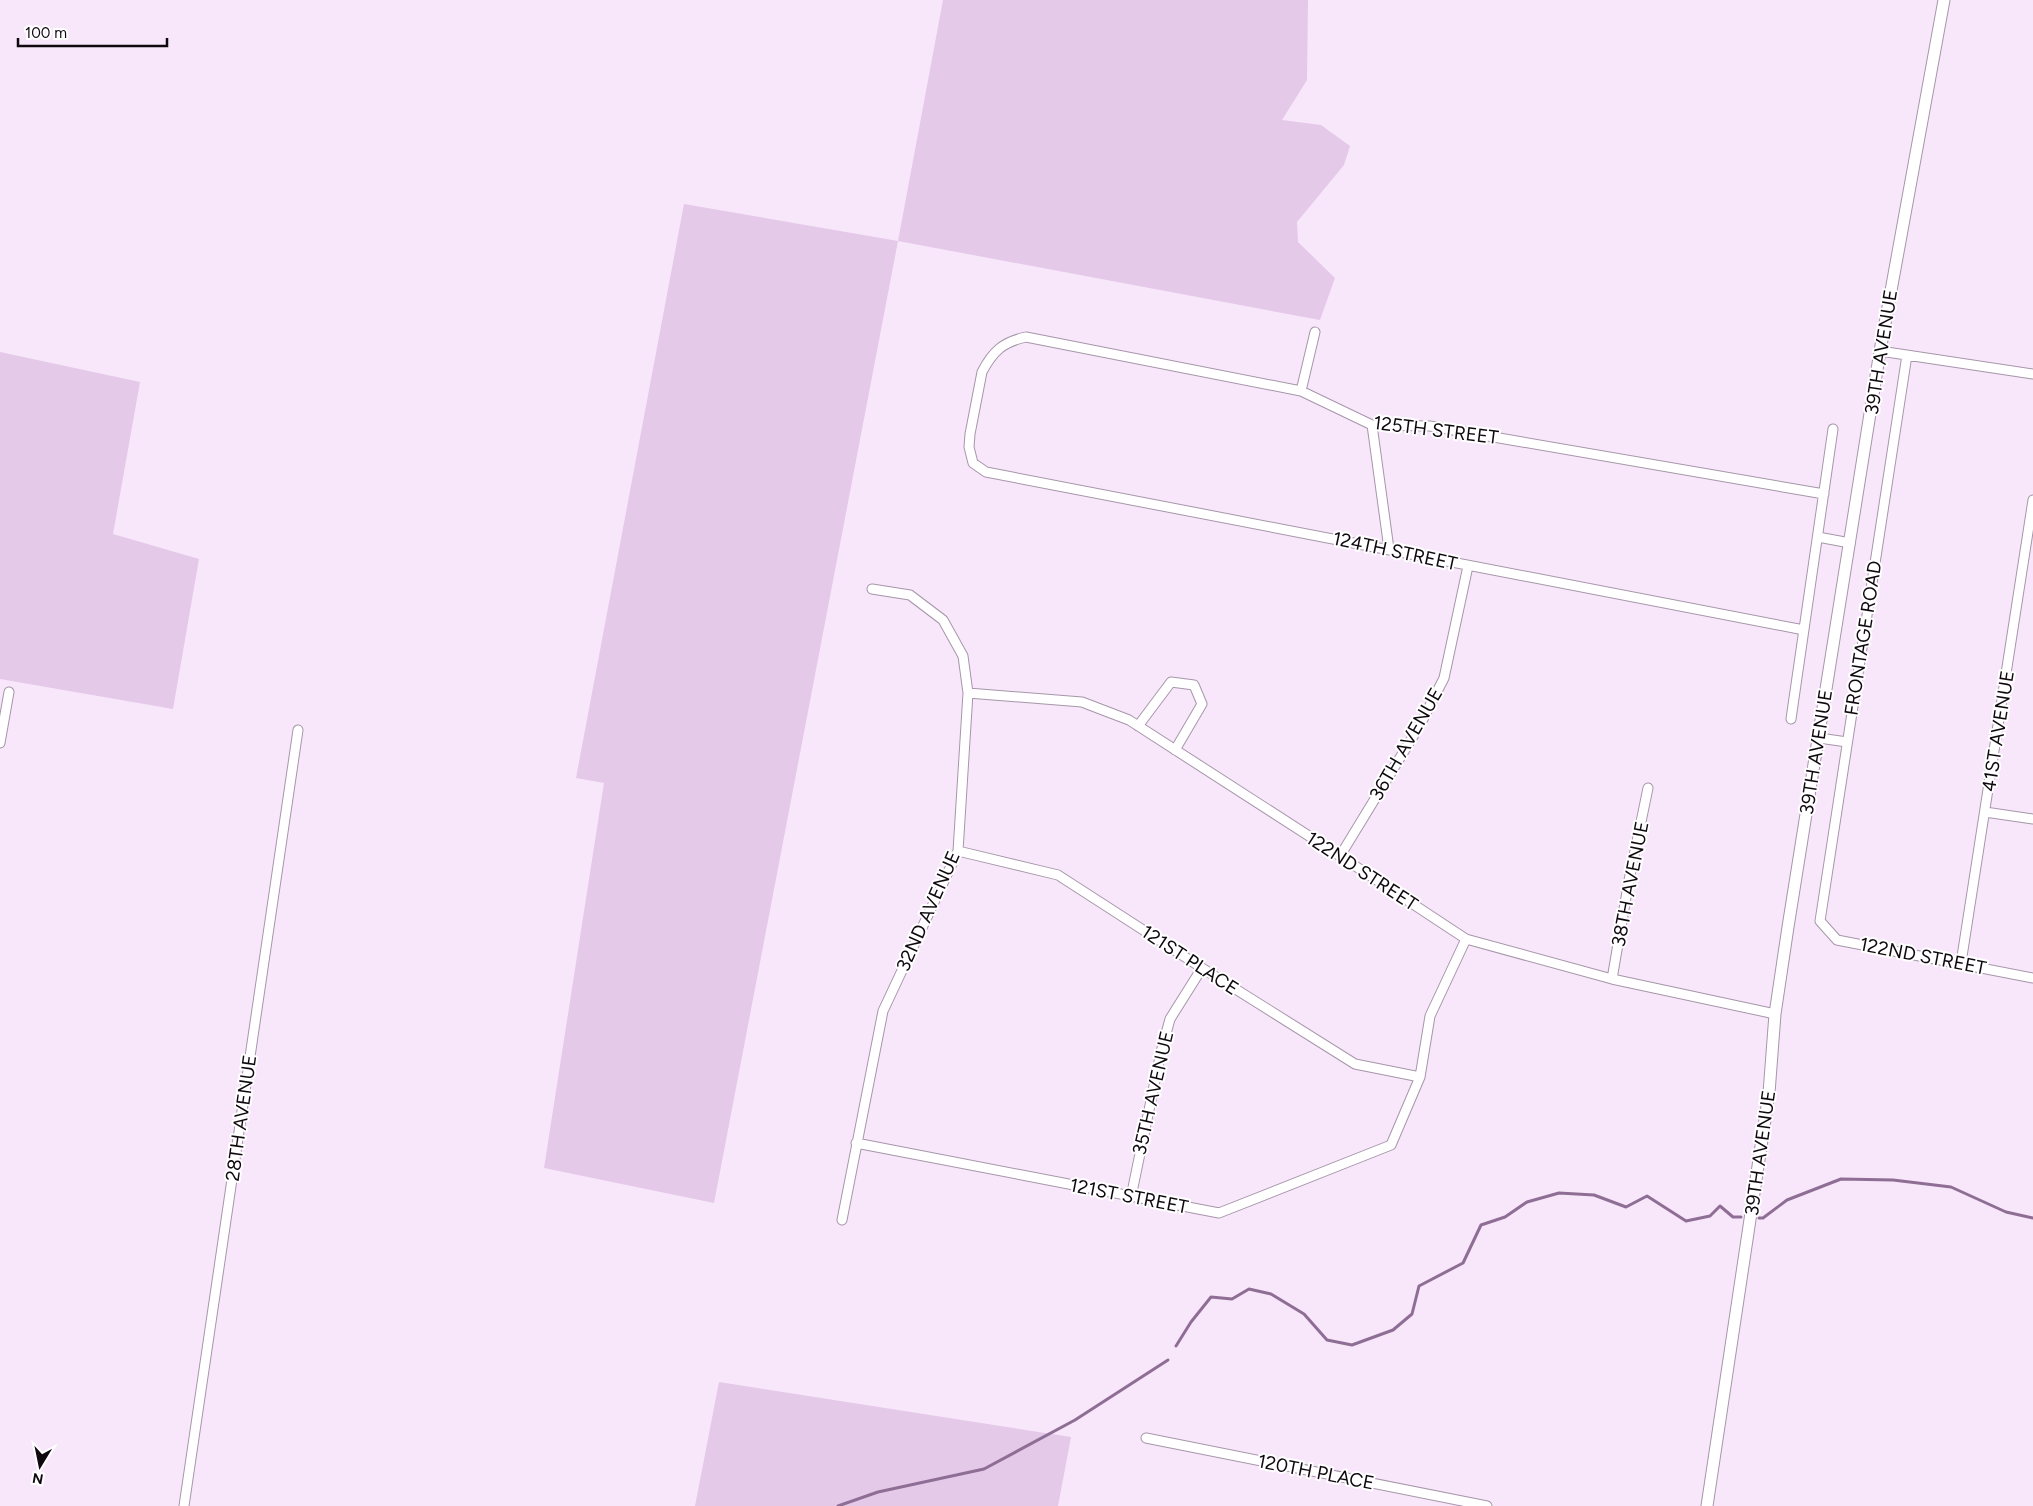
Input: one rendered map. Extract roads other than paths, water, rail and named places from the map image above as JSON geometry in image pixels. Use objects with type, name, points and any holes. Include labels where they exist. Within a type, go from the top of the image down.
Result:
[{"type":"main road","name":"39TH AVENUE","points":[[1707,1506],[1769,1093],[1775,1014],[1880,350],[1944,0]]},
{"type":"street","points":[[1301,391],[1315,332]]},
{"type":"street","name":"125TH STREET","points":[[986,472],[973,463],[969,447],[982,372],[996,352],[1009,341],[1026,337],[1301,391],[1372,425],[1430,426],[1824,494]]},
{"type":"street","points":[[1880,350],[2033,374]]},
{"type":"street","name":"FRONTAGE ROAD","points":[[1820,921],[1907,355]]},
{"type":"street","points":[[1372,425],[1389,549]]},
{"type":"street","name":"39TH AVENUE","points":[[1791,719],[1834,430]]},
{"type":"street","name":"124TH STREET","points":[[986,472],[1804,630]]},
{"type":"street","name":"41ST AVENUE","points":[[1961,962],[2033,500]]},
{"type":"street","points":[[1818,537],[1850,544]]},
{"type":"street","name":"36TH AVENUE","points":[[1340,856],[1420,725],[1444,678],[1468,566]]},
{"type":"street","name":"32ND AVENUE","points":[[842,1220],[883,1011],[958,851],[968,693],[963,656],[943,620],[910,595],[872,589]]},
{"type":"street","points":[[1138,726],[1171,682],[1194,685],[1202,704],[1175,750]]},
{"type":"street","points":[[0,743],[9,692]]},
{"type":"street","name":"122ND STREET","points":[[968,693],[1082,702],[1129,720],[1466,940],[1612,979],[1775,1014]]},
{"type":"street","name":"28TH AVENUE","points":[[184,1506],[298,730]]},
{"type":"street","points":[[1819,738],[1847,742]]},
{"type":"street","name":"38TH AVENUE","points":[[1612,979],[1629,880],[1648,788]]},
{"type":"street","points":[[1985,812],[2033,819]]},
{"type":"street","name":"121ST PLACE","points":[[958,851],[1058,875],[1355,1064],[1420,1077]]},
{"type":"street","name":"122ND STREET","points":[[1820,921],[1837,940],[1961,962],[2033,978]]},
{"type":"street","points":[[1420,1077],[1430,1016],[1466,940]]},
{"type":"street","name":"35TH AVENUE","points":[[1130,1197],[1161,1052],[1170,1020],[1202,968]]},
{"type":"street","name":"121ST STREET","points":[[856,1143],[1219,1213],[1391,1145],[1420,1077]]},
{"type":"street","name":"120TH PLACE","points":[[1146,1438],[1487,1506]]},
{"type":"waterway","points":[[1759,1218],[1763,1218],[1787,1200],[1841,1179],[1893,1180],[1951,1187],[2006,1212],[2033,1218]]},
{"type":"waterway","points":[[1176,1346],[1191,1322],[1211,1297],[1232,1299],[1249,1289],[1271,1294],[1304,1314],[1327,1340],[1352,1345],[1393,1330],[1412,1314],[1419,1286],[1463,1263],[1481,1225],[1505,1217],[1527,1202],[1559,1193],[1594,1195],[1626,1207],[1647,1196],[1686,1221],[1710,1216],[1720,1206],[1733,1217],[1741,1217]]},
{"type":"waterway","points":[[838,1506],[878,1492],[984,1469],[1075,1420],[1168,1360]]}]
